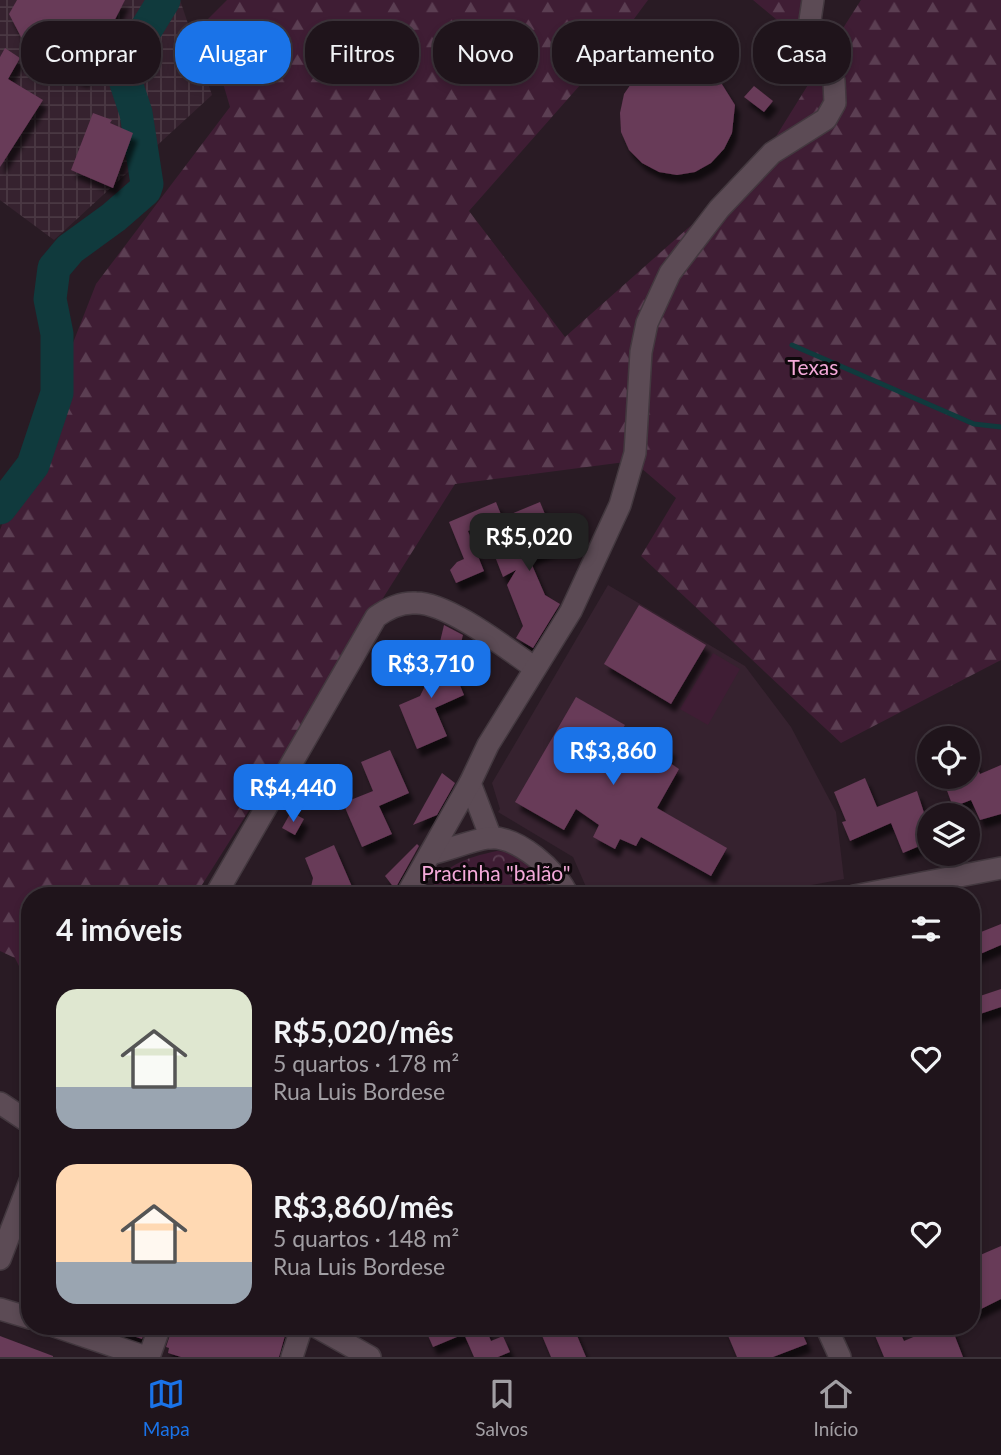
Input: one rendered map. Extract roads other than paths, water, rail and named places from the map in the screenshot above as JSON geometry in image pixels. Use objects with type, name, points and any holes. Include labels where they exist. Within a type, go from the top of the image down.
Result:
[{"type":"street","points":[[411,887],[470,783],[488,745],[581,592],[623,496],[635,453],[640,352],[647,323],[670,273],[719,209],[772,153],[826,118],[835,103],[834,81],[809,27],[813,0]]},
{"type":"street","points":[[220,887],[376,617],[385,610],[418,602],[433,606],[457,617],[535,668]]},
{"type":"street","points":[[470,783],[491,838]]},
{"type":"street","points":[[430,854],[491,838],[512,844],[550,867],[562,887]]},
{"type":"street","points":[[900,887],[1001,867]]},
{"type":"street","points":[[0,1103],[21,1117]]},
{"type":"street","points":[[0,1259],[21,1191]]},
{"type":"street","points":[[0,1308],[21,1315]]},
{"type":"street","points":[[81,1335],[147,1357],[156,1335]]},
{"type":"street","points":[[292,1357],[299,1335]]},
{"type":"street","points":[[331,1335],[369,1357]]},
{"type":"street","points":[[830,1335],[840,1357]]},
{"type":"waterway","points":[[0,508],[33,465],[57,393],[57,334],[50,299],[54,268],[70,249],[114,217],[145,190],[147,184],[136,113],[125,80],[137,44],[164,0]]},
{"type":"waterway","points":[[792,345],[974,424],[1001,427]]},
{"type":"park label","name":"Texas","points":[[813,368]]},
{"type":"park label","name":"Pracinha \"balão\"","points":[[496,874]]}]
